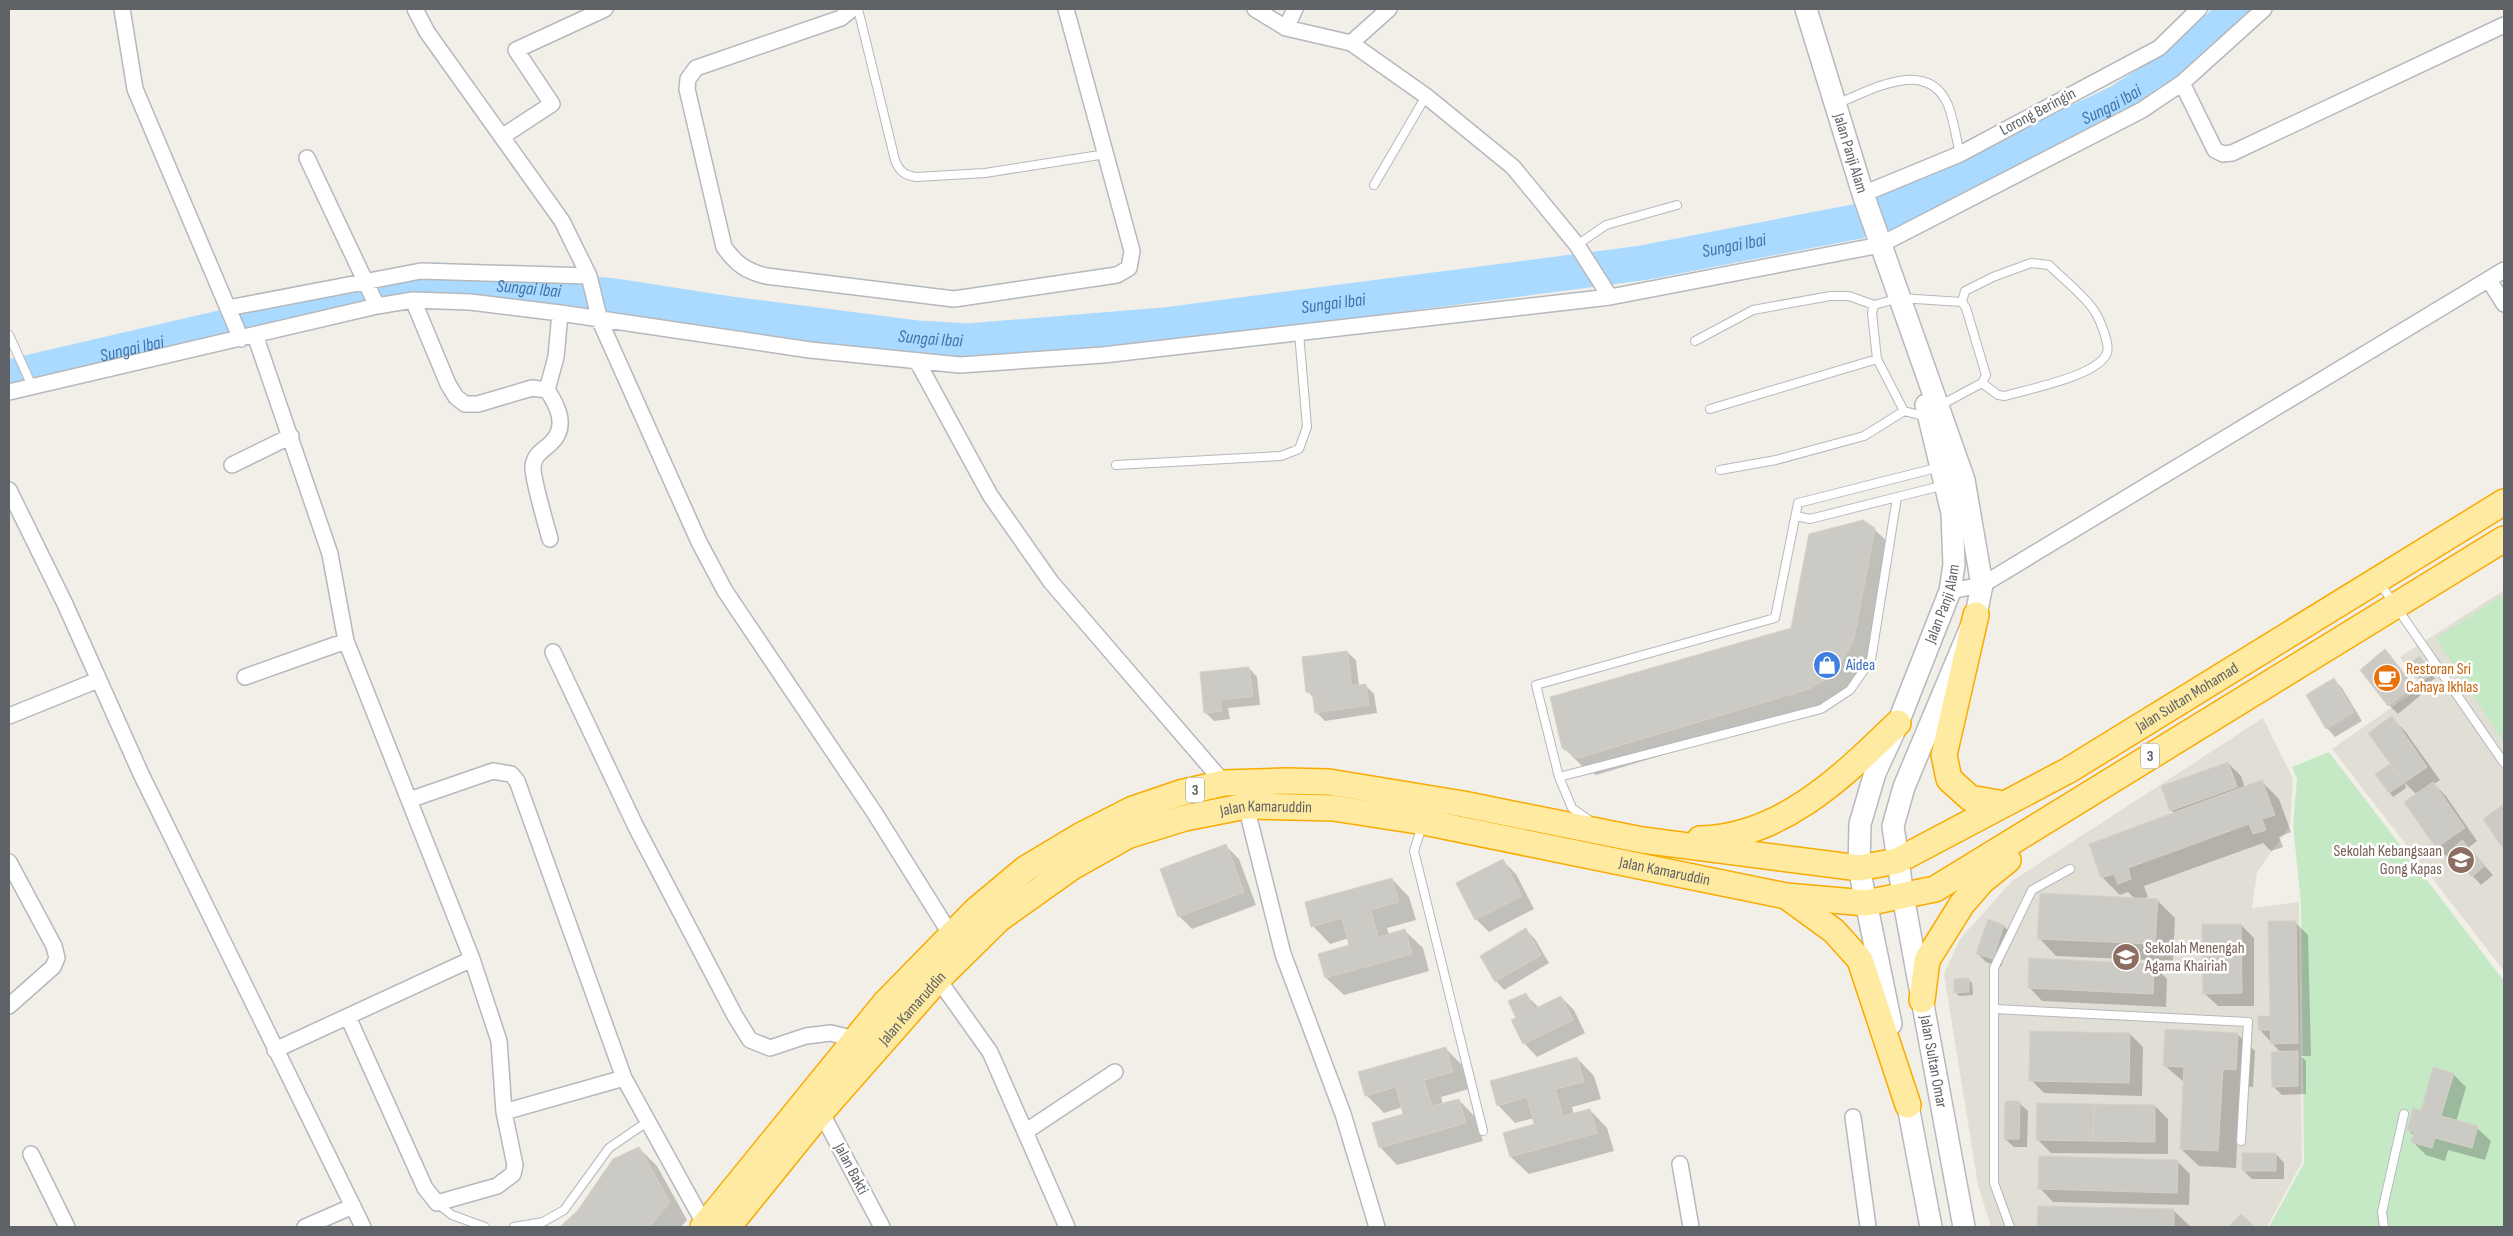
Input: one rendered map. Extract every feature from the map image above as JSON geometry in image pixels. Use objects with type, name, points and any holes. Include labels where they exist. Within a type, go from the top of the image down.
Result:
[{"type":"highway","name":"Jalan Sultan Mohamad","points":[[1859,868],[1897,861],[2069,770],[2504,502]]},
{"type":"highway","name":"Jalan Sultan Mohamad","points":[[1903,896],[1935,889],[2504,539]]},
{"type":"highway","points":[[1976,615],[1944,754],[1949,779],[1970,798],[2004,804]]},
{"type":"highway","points":[[1642,840],[1712,839],[1751,830],[1806,804],[1860,760],[1898,723]]},
{"type":"highway","name":"Jalan Kamaruddin","points":[[719,1227],[855,1039],[885,1003],[976,910],[1025,870],[1080,836],[1133,809],[1180,793],[1224,783],[1329,782],[1462,804],[1642,840],[1859,868]]},
{"type":"highway","points":[[1922,1000],[1927,960],[1962,904],[1982,881],[2109,782]]},
{"type":"highway","name":"Jalan Kamaruddin","points":[[719,1227],[938,979],[999,919],[1072,866],[1127,836],[1185,818],[1246,806],[1333,808],[1424,822],[1786,896],[1866,903],[1903,896]]},
{"type":"highway","points":[[1786,896],[1834,932],[1860,960],[1908,1105]]},
{"type":"main road","name":"Jalan Panji Alam","points":[[1806,9],[1863,194],[1900,298],[1952,474],[1982,585],[1976,615],[1904,788],[1893,826],[1903,896]]},
{"type":"main road","name":"Jalan Panji Alam","points":[[1866,903],[1859,868],[1860,824],[1875,773],[1898,723],[1950,591],[1954,556],[1952,474]]},
{"type":"main road","name":"Jalan Sultan Omar","points":[[1903,896],[1964,1227]]},
{"type":"main road","name":"Jalan Sultan Omar","points":[[1866,903],[1932,1227]]},
{"type":"street","points":[[122,9],[135,89],[228,308],[245,337],[291,436],[330,554],[346,640],[472,959],[498,1041],[504,1112],[515,1165],[513,1174],[497,1186],[437,1203],[425,1188],[348,1016]]},
{"type":"street","points":[[415,9],[427,32],[562,221],[589,277],[600,320],[699,542],[725,591],[874,812],[951,935]]},
{"type":"street","points":[[503,136],[552,104],[516,50],[605,9]]},
{"type":"street","points":[[852,9],[841,18],[696,68],[688,79],[688,89],[724,247],[734,262],[748,272],[766,276],[954,299],[1117,275],[1129,268],[1132,251],[1066,9]]},
{"type":"street","points":[[1254,9],[1286,28],[1351,43],[1426,96],[1513,167],[1578,245],[1610,296]]},
{"type":"street","points":[[1286,28],[1295,9]]},
{"type":"street","points":[[1351,43],[1389,9]]},
{"type":"street","name":"Lorong Beringin","points":[[1863,194],[1960,154],[2159,48],[2199,9]]},
{"type":"street","points":[[22,388],[376,305],[413,300],[470,302],[560,313],[810,350],[960,365],[1084,356],[1299,333],[1610,296],[1880,245],[2142,110],[2182,83],[2264,9]]},
{"type":"street","points":[[2182,83],[2215,150],[2223,154],[2232,153],[2504,25]]},
{"type":"street","points":[[307,158],[376,305]]},
{"type":"street","points":[[1950,591],[1982,585],[2504,270]]},
{"type":"street","points":[[228,308],[420,272],[589,277]]},
{"type":"street","points":[[2489,280],[2504,304]]},
{"type":"street","points":[[413,300],[448,384],[456,397],[465,404],[478,404],[532,388],[547,390]]},
{"type":"street","points":[[550,538],[533,467],[538,453],[552,442],[560,432],[561,418],[556,404],[547,390],[556,357],[560,313]]},
{"type":"street","points":[[917,361],[990,495],[1051,582],[1224,783]]},
{"type":"street","points":[[232,465],[291,436]]},
{"type":"street","points":[[9,490],[65,604],[98,680],[275,1050],[363,1227]]},
{"type":"street","points":[[245,677],[346,640]]},
{"type":"street","points":[[553,652],[636,827],[735,1016],[750,1040],[770,1048],[806,1036],[831,1033],[855,1039]]},
{"type":"street","points":[[9,716],[98,680]]},
{"type":"street","points":[[409,800],[493,771],[503,771],[511,774],[517,781],[624,1078],[647,1122],[719,1227]]},
{"type":"street","points":[[1246,806],[1283,954],[1343,1114],[1377,1227]]},
{"type":"street","points":[[9,862],[54,946],[56,958],[53,967],[9,1006]]},
{"type":"street","points":[[275,1050],[472,959]]},
{"type":"street","points":[[938,979],[990,1052],[1067,1227]]},
{"type":"street","points":[[1026,1132],[1115,1072]]},
{"type":"street","points":[[504,1112],[624,1078]]},
{"type":"street","name":"Jalan Bakti","points":[[821,1112],[882,1227]]},
{"type":"street","points":[[1853,1117],[1868,1227]]},
{"type":"street","points":[[31,1154],[67,1227]]},
{"type":"street","points":[[1680,1164],[1691,1227]]},
{"type":"street","points":[[305,1227],[353,1206]]},
{"type":"lane","points":[[858,9],[895,160],[898,169],[905,175],[916,177],[985,173],[1106,154]]},
{"type":"lane","points":[[1835,104],[1896,81],[1914,78],[1934,85],[1948,104],[1960,154]]},
{"type":"lane","points":[[1374,185],[1426,96]]},
{"type":"lane","points":[[1578,245],[1606,225],[1677,204]]},
{"type":"lane","points":[[1962,302],[1966,291],[1993,277],[2031,263],[2049,265],[2095,312],[2108,347],[2107,354],[2086,371],[2006,396],[1998,396],[1982,383]]},
{"type":"lane","points":[[1694,341],[1753,310],[1830,296],[1850,296],[1874,305],[1900,298],[1962,302]]},
{"type":"lane","points":[[1874,305],[1872,313],[1876,359],[1904,411],[1912,415],[1934,412],[1982,383],[1986,375],[1966,308],[1962,302]]},
{"type":"lane","points":[[1116,465],[1281,456],[1299,449],[1306,427],[1299,333]]},
{"type":"lane","points":[[9,335],[22,388]]},
{"type":"lane","points":[[1710,409],[1876,359]]},
{"type":"lane","points":[[1720,470],[1776,460],[1864,436],[1904,411]]},
{"type":"lane","points":[[1796,516],[1810,519],[1897,497],[1952,474]]},
{"type":"lane","points":[[1608,833],[1572,808],[1559,777],[1536,686],[1775,618],[1798,503],[1952,474]]},
{"type":"lane","points":[[1559,777],[1821,709],[1850,690],[1871,660],[1897,497]]},
{"type":"lane","points":[[2378,581],[2504,763]]},
{"type":"lane","points":[[1424,822],[1414,851],[1483,1131]]},
{"type":"lane","points":[[2010,1227],[1994,1183],[1994,968],[2032,890],[2070,869]]},
{"type":"lane","points":[[1994,1010],[2248,1022],[2242,1141]]},
{"type":"lane","points":[[2384,1227],[2382,1212],[2404,1114]]},
{"type":"lane","points":[[514,1227],[543,1222],[564,1210],[609,1148],[647,1122]]},
{"type":"lane","points":[[437,1203],[452,1215],[477,1226],[485,1227]]},
{"type":"shaded area","name":"Sekolah Kebangsaan Gong Kapas","points":[[2504,590],[2504,971],[2332,749],[2421,687],[2400,657]]},
{"type":"shaded area","name":"Sekolah Menengah Agama Khairiah","points":[[2263,718],[2293,779],[2290,826],[2257,872],[2252,908],[2299,902],[2302,1162],[2267,1227],[1991,1227],[1978,1185],[1944,974],[1960,939],[2012,881]]},
{"type":"green space","points":[[2504,594],[2504,743],[2436,638]]},
{"type":"green space","points":[[2329,752],[2504,981],[2504,1227],[2269,1227],[2304,1163],[2301,903],[2293,825],[2297,779],[2292,767]]},
{"type":"building","points":[[1863,520],[1875,528],[1854,639],[1836,673],[1809,689],[1578,758],[1562,748],[1550,697],[1791,628],[1809,534]]},
{"type":"building","name":"Restoran Sri Cahaya Ikhlas","points":[[2385,649],[2414,686],[2388,706],[2360,670]]},
{"type":"building","points":[[1347,651],[1352,686],[1366,684],[1369,705],[1315,713],[1312,692],[1306,692],[1302,657]]},
{"type":"building","points":[[2420,656],[2432,674],[2421,682],[2408,664]]},
{"type":"building","points":[[1249,667],[1253,696],[1220,700],[1222,711],[1204,713],[1200,672]]},
{"type":"building","points":[[2334,678],[2354,712],[2326,729],[2306,695]]},
{"type":"building","points":[[2392,716],[2427,767],[2404,783],[2368,733]]},
{"type":"building","points":[[2228,762],[2237,787],[2170,811],[2161,786]]},
{"type":"building","points":[[2390,764],[2404,783],[2389,793],[2375,774]]},
{"type":"building","points":[[2262,780],[2275,815],[2262,819],[2266,830],[2253,834],[2249,824],[2128,868],[2131,879],[2118,884],[2114,874],[2101,878],[2089,844]]},
{"type":"building","points":[[2433,782],[2465,828],[2436,848],[2404,802]]},
{"type":"building","points":[[2504,804],[2504,850],[2483,819]]},
{"type":"building","points":[[2462,840],[2485,865],[2472,877],[2449,852]]},
{"type":"building","points":[[1226,844],[1244,892],[1178,917],[1160,869]]},
{"type":"building","points":[[1503,859],[1522,896],[1475,920],[1456,883]]},
{"type":"building","points":[[1392,878],[1399,902],[1371,910],[1378,937],[1405,929],[1412,954],[1325,978],[1318,954],[1349,945],[1342,918],[1311,927],[1305,902]]},
{"type":"building","points":[[2040,893],[2158,899],[2155,944],[2037,939]]},
{"type":"building","points":[[1988,919],[2004,925],[1993,959],[1976,954]]},
{"type":"building","points":[[2268,921],[2296,921],[2298,1043],[2271,1044],[2270,1030],[2258,1030],[2258,1016],[2270,1016]]},
{"type":"building","points":[[2202,924],[2241,924],[2242,993],[2203,994]]},
{"type":"building","points":[[1526,928],[1541,955],[1495,982],[1480,956]]},
{"type":"building","points":[[2029,958],[2154,964],[2153,994],[2028,988]]},
{"type":"building","points":[[1969,978],[1969,992],[1954,993],[1954,979]]},
{"type":"building","points":[[1526,993],[1534,1009],[1561,996],[1573,1020],[1523,1044],[1511,1020],[1516,1018],[1508,1001]]},
{"type":"building","points":[[2165,1029],[2238,1033],[2236,1070],[2223,1069],[2218,1151],[2180,1149],[2184,1067],[2163,1066]]},
{"type":"building","points":[[2030,1031],[2130,1033],[2129,1083],[2029,1081]]},
{"type":"building","points":[[1446,1047],[1453,1072],[1424,1080],[1432,1106],[1459,1099],[1466,1123],[1379,1148],[1372,1123],[1403,1114],[1396,1087],[1365,1096],[1358,1072]]},
{"type":"building","points":[[2298,1051],[2298,1086],[2272,1087],[2271,1052]]},
{"type":"building","points":[[1577,1057],[1584,1082],[1555,1089],[1563,1116],[1590,1109],[1597,1133],[1510,1157],[1503,1133],[1534,1124],[1527,1097],[1497,1106],[1490,1081]]},
{"type":"building","points":[[2433,1067],[2454,1073],[2441,1116],[2478,1126],[2472,1148],[2435,1138],[2432,1148],[2411,1142],[2414,1132],[2407,1130],[2413,1108],[2421,1111]]},
{"type":"building","points":[[2005,1101],[2020,1101],[2019,1139],[2004,1139]]},
{"type":"building","points":[[2037,1103],[2094,1104],[2093,1141],[2036,1140]]},
{"type":"building","points":[[2094,1104],[2155,1105],[2155,1142],[2093,1141]]},
{"type":"building","points":[[639,1147],[670,1202],[650,1227],[560,1227],[578,1210],[613,1159]]},
{"type":"building","points":[[2242,1153],[2276,1153],[2276,1171],[2242,1171]]},
{"type":"building","points":[[2039,1156],[2178,1160],[2177,1193],[2038,1189]]},
{"type":"building","points":[[2038,1206],[2174,1209],[2174,1227],[2037,1227]]},
{"type":"building","points":[[2241,1214],[2255,1227],[2228,1227]]},
{"type":"waterway","name":"Sungai Ibai","points":[[1886,213],[2119,102],[2180,63],[2238,9]]},
{"type":"waterway","name":"Sungai Ibai","points":[[9,377],[418,282],[435,280],[615,296],[731,314],[918,338],[967,341],[1164,325],[1642,263],[1859,221]]},
{"type":"place","name":"Aidea","points":[[1827,665]]},
{"type":"place","name":"Restoran Sri Cahaya Ikhlas","points":[[2387,678]]},
{"type":"place","name":"Sekolah Kebangsaan Gong Kapas","points":[[2461,860]]},
{"type":"place","name":"Sekolah Menengah Agama Khairiah","points":[[2126,957]]}]
